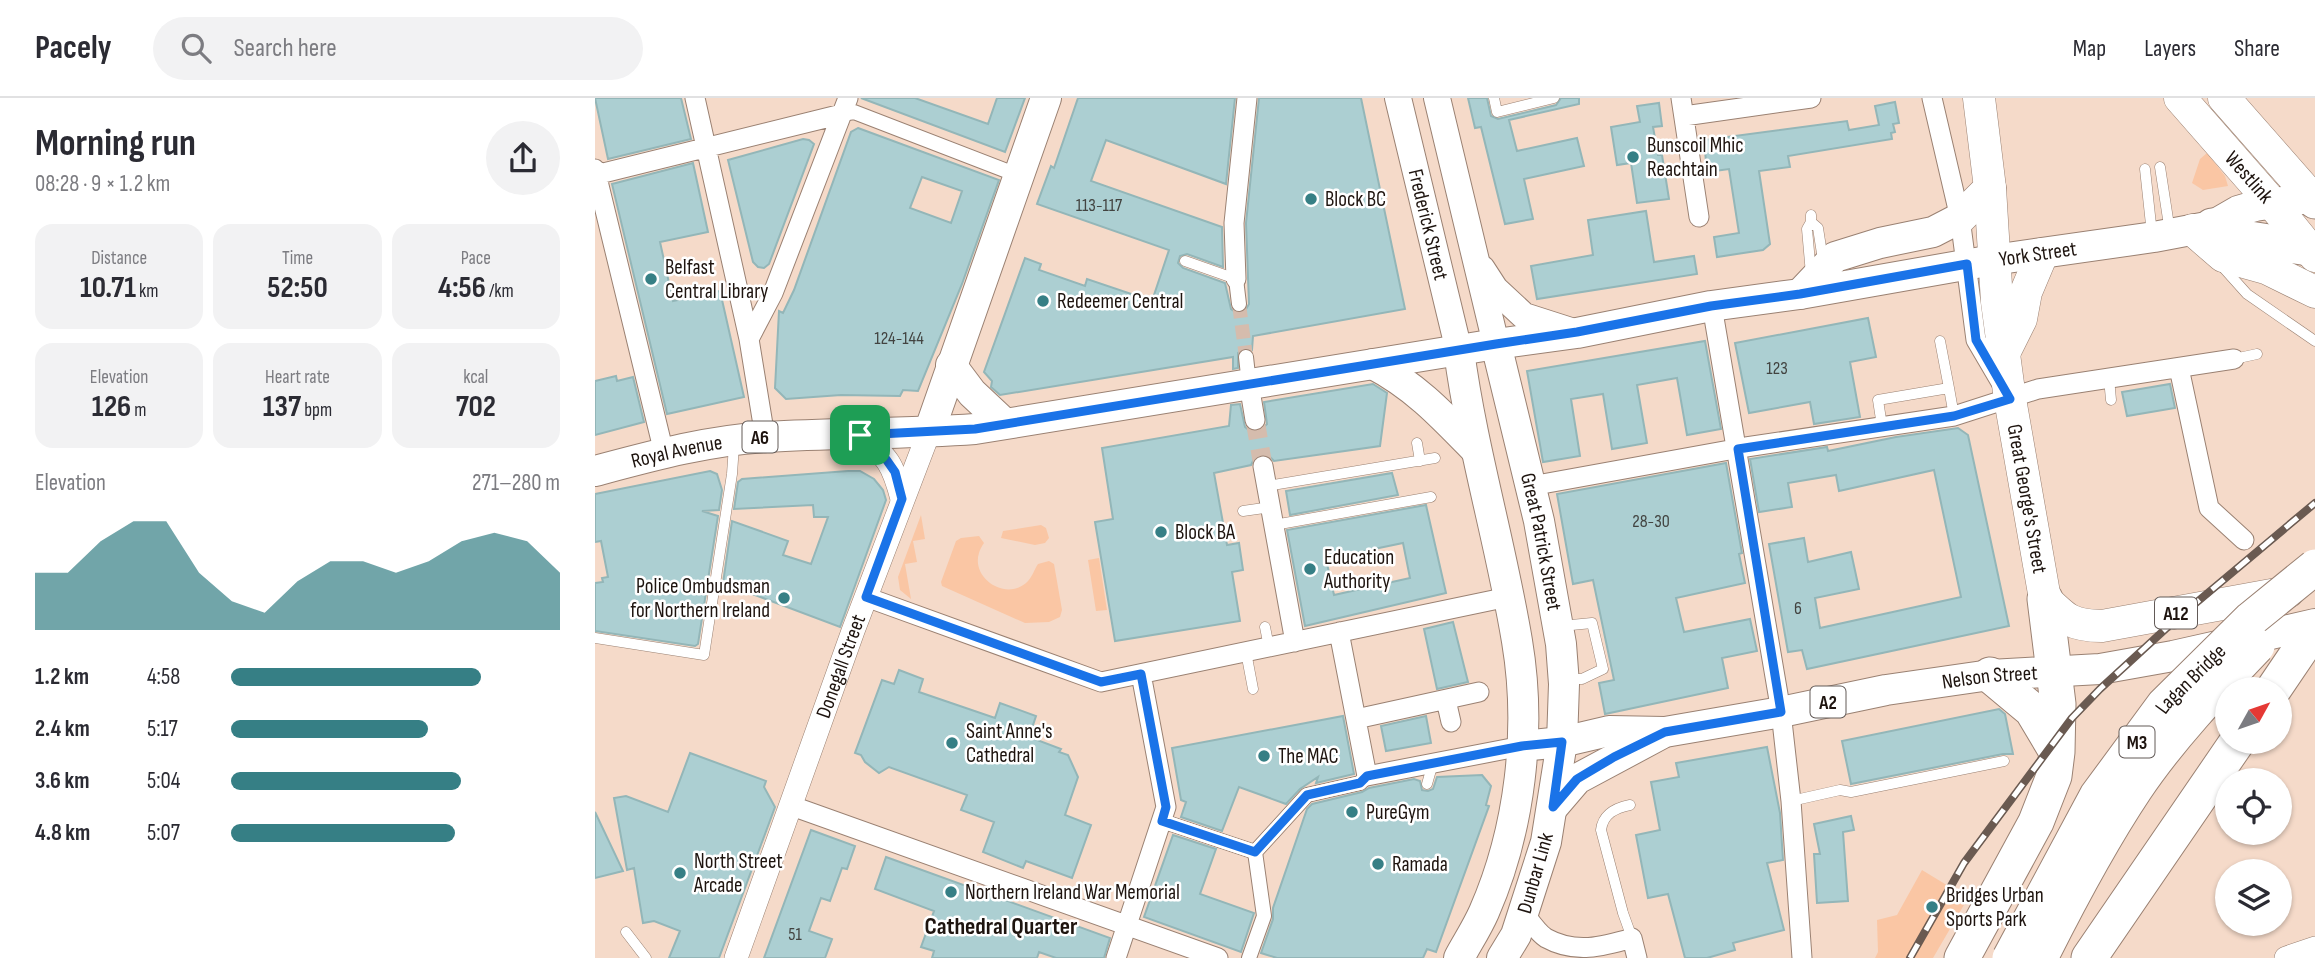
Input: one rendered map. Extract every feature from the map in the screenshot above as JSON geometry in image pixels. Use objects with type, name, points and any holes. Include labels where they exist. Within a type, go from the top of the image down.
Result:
[{"type":"highway","points":[[1979,98],[1990,188],[1980,262]]},
{"type":"highway","name":"Westlink","points":[[2180,98],[2313,251]]},
{"type":"highway","name":"Westlink","points":[[2224,98],[2314,199]]},
{"type":"highway","points":[[1960,218],[1990,188]]},
{"type":"highway","points":[[2188,235],[2243,239],[2313,251]]},
{"type":"highway","points":[[2188,235],[2223,256],[2266,268],[2315,292]]},
{"type":"highway","points":[[2004,353],[2021,319],[2026,292],[2042,254]]},
{"type":"highway","name":"Great George's Street","points":[[1980,262],[2004,353],[2045,599]]},
{"type":"highway","name":"Lagan Bridge","points":[[2010,958],[2097,796],[2164,705],[2251,619],[2315,567]]},
{"type":"highway","name":"A12","points":[[2045,599],[2069,621],[2082,626],[2102,626],[2315,587]]},
{"type":"highway","name":"Lagan Bridge","points":[[2040,958],[2083,874],[2136,788],[2218,686],[2257,645],[2315,595]]},
{"type":"highway","points":[[1969,943],[2036,822],[2054,776],[2058,704],[2045,599]]},
{"type":"highway","points":[[2282,677],[2315,626]]},
{"type":"highway","points":[[1990,675],[2032,710],[2057,752]]},
{"type":"highway","points":[[2089,958],[2229,754]]},
{"type":"main road","name":"Donegall Street","points":[[929,432],[1046,98]]},
{"type":"main road","name":"Frederick Street","points":[[1398,98],[1459,351]]},
{"type":"main road","name":"Frederick Street","points":[[1437,98],[1496,344]]},
{"type":"main road","name":"York Street","points":[[929,432],[975,429],[1247,370],[1373,364],[1577,332],[1815,283],[2188,235],[2238,211],[2272,203],[2314,199]]},
{"type":"main road","points":[[1815,283],[1835,257],[1880,243],[1933,232],[1960,218]]},
{"type":"main road","points":[[1476,259],[1495,289],[1524,316],[1577,332]]},
{"type":"main road","name":"Great Patrick Street","points":[[1496,344],[1531,486],[1559,635],[1564,679],[1562,742]]},
{"type":"main road","name":"Great Patrick Street","points":[[1459,351],[1475,449],[1518,643],[1522,691],[1522,746]]},
{"type":"main road","points":[[1373,364],[1401,378],[1431,403],[1475,449]]},
{"type":"main road","points":[[951,365],[972,393],[1004,423]]},
{"type":"main road","name":"Royal Avenue","points":[[595,471],[664,453],[765,437],[929,432]]},
{"type":"main road","name":"Nelson Street","points":[[1522,746],[1562,742],[1609,731],[1665,732],[1886,690],[1990,675],[2101,669],[2315,626]]},
{"type":"main road","points":[[1522,746],[1548,714],[1550,683],[1559,635]]},
{"type":"main road","name":"Nelson Street","points":[[1553,807],[1577,779],[1665,732]]},
{"type":"main road","name":"Dunbar Link","points":[[1502,958],[1516,935],[1546,842],[1562,742]]},
{"type":"main road","name":"Dunbar Link","points":[[1459,958],[1484,912],[1502,863],[1512,822],[1522,746]]},
{"type":"street","points":[[695,98],[750,339],[765,437]]},
{"type":"street","points":[[1239,304],[1234,223],[1247,98]]},
{"type":"street","points":[[1699,217],[1683,107],[1811,98]]},
{"type":"street","name":"Great George's Street","points":[[1932,98],[1960,218],[1980,262],[1976,340],[2010,399]]},
{"type":"street","points":[[664,453],[596,173],[706,147],[845,106]]},
{"type":"street","points":[[845,106],[854,112],[1020,176]]},
{"type":"street","points":[[750,339],[773,293],[845,106]]},
{"type":"street","points":[[1712,306],[1781,712],[1791,801],[1802,958]]},
{"type":"street","points":[[1531,486],[1738,449],[1954,416],[2038,389],[2234,359]]},
{"type":"street","points":[[2179,368],[2209,508],[2244,540]]},
{"type":"street","points":[[1247,370],[1255,420]]},
{"type":"street","name":"Donegall Street","points":[[736,958],[742,919],[792,806],[866,597],[929,432]]},
{"type":"street","points":[[860,435],[881,452],[895,472],[902,499]]},
{"type":"street","points":[[1263,466],[1295,642]]},
{"type":"street","points":[[866,597],[1101,682],[1508,597]]},
{"type":"street","points":[[1339,632],[1367,776]]},
{"type":"street","points":[[1116,958],[1166,807],[1141,674]]},
{"type":"street","points":[[1356,719],[1479,692]]},
{"type":"street","points":[[1446,700],[1451,722]]},
{"type":"street","points":[[1255,852],[1307,795],[1360,783],[1367,776],[1423,773],[1522,746]]},
{"type":"street","points":[[792,806],[1218,958]]},
{"type":"street","points":[[1162,821],[1255,852]]},
{"type":"street","points":[[1249,958],[1264,916],[1255,852]]},
{"type":"street","points":[[1524,913],[1544,937],[1579,948],[1598,948],[1632,939],[1637,958]]},
{"type":"street","points":[[2286,958],[2315,948]]},
{"type":"lane","points":[[1494,98],[1497,113],[1554,98]]},
{"type":"lane","points":[[2160,167],[2188,235]]},
{"type":"lane","points":[[2145,169],[2188,235],[2247,294],[2315,341]]},
{"type":"lane","points":[[1811,219],[1818,228],[1815,283],[1807,229],[1811,219]]},
{"type":"lane","points":[[1185,261],[1236,279]]},
{"type":"lane","points":[[1940,341],[1954,416]]},
{"type":"lane","points":[[2234,359],[2257,354]]},
{"type":"lane","points":[[2109,378],[2111,400]]},
{"type":"lane","points":[[1882,426],[1878,400],[1949,388]]},
{"type":"lane","points":[[596,638],[704,655],[732,474],[734,441]]},
{"type":"lane","points":[[1417,443],[1420,461]]},
{"type":"lane","points":[[1267,486],[1435,458]]},
{"type":"lane","points":[[1243,512],[1272,516],[1431,497]]},
{"type":"lane","points":[[1559,635],[1592,624],[1603,669],[1582,679],[1564,679]]},
{"type":"lane","points":[[1265,627],[1269,647]]},
{"type":"lane","points":[[1246,652],[1253,689]]},
{"type":"lane","points":[[1791,801],[1840,790],[1851,792],[2004,761]]},
{"type":"lane","points":[[1630,805],[1619,807],[1608,814],[1602,821],[1601,830],[1632,939]]},
{"type":"lane","points":[[626,932],[646,958]]},
{"type":"shaded area","points":[[2207,153],[2225,176],[2228,186],[2203,190],[2192,183],[2200,159]]},
{"type":"shaded area","points":[[921,515],[925,539],[913,541],[917,562],[905,564],[911,599],[900,590],[898,577]]},
{"type":"shaded area","points":[[1041,525],[1046,528],[1049,538],[1045,543],[1035,545],[1001,538],[1003,531]]},
{"type":"shaded area","points":[[979,536],[984,543],[979,553],[980,571],[992,584],[1000,588],[1018,588],[1028,581],[1038,564],[1049,561],[1054,564],[1062,610],[1060,617],[1049,622],[1025,623],[942,586],[941,582],[956,541]]},
{"type":"shaded area","points":[[1099,558],[1107,610],[1096,611],[1088,560]]},
{"type":"shaded area","name":"Bridges Urban Sports Park","points":[[1922,870],[1968,898],[1933,958],[1875,958],[1878,952],[1877,920],[1897,915]]},
{"type":"building","points":[[595,98],[681,98],[691,139],[608,159]]},
{"type":"building","points":[[861,98],[915,98],[988,124],[997,98],[1025,98],[1005,152]]},
{"type":"building","points":[[1078,98],[1235,98],[1226,184],[1106,140],[1091,181],[1222,227],[1223,267],[1187,254],[1180,256],[1178,263],[1183,268],[1225,283],[1231,309],[1239,314],[1245,311],[1249,304],[1246,223],[1259,98],[1361,98],[1405,309],[1253,336],[1252,350],[1244,348],[1238,353],[1238,368],[1233,369],[1233,357],[1000,395],[991,387],[992,381],[984,372],[1025,258],[1041,264],[1039,270],[1085,286],[1087,279],[1152,301],[1169,250],[1037,204],[1051,166],[1054,168]]},
{"type":"building","points":[[1468,98],[1487,98],[1491,116],[1498,119],[1556,105],[1561,98],[1579,98],[1579,104],[1509,120],[1517,151],[1577,138],[1584,166],[1524,179],[1533,219],[1505,224],[1481,127],[1475,128]]},
{"type":"building","points":[[1895,102],[1899,123],[1893,124],[1895,132],[1891,133],[1892,139],[1788,156],[1790,167],[1759,171],[1770,244],[1763,250],[1717,257],[1714,237],[1739,233],[1729,169],[1707,172],[1704,140],[1847,121],[1849,130],[1879,125],[1875,106]]},
{"type":"building","points":[[1659,103],[1662,126],[1653,127],[1658,155],[1662,155],[1669,199],[1637,203],[1631,163],[1617,165],[1611,127],[1640,122],[1637,106]]},
{"type":"building","points":[[858,128],[999,180],[962,284],[918,391],[903,390],[900,396],[841,395],[786,399],[775,388],[779,311],[783,313],[794,290],[851,132]],"holes":[[[922,177],[962,191],[951,223],[910,208]]]},
{"type":"building","points":[[803,139],[814,144],[769,264],[764,268],[758,267],[753,262],[728,160]]},
{"type":"building","name":"Belfast Central Library","points":[[693,163],[708,232],[660,242],[673,301],[720,291],[744,397],[667,414],[612,184]]},
{"type":"building","points":[[1646,211],[1654,262],[1694,256],[1697,274],[1537,299],[1531,266],[1593,255],[1588,220]]},
{"type":"building","points":[[1868,318],[1876,357],[1850,362],[1860,417],[1814,424],[1810,402],[1749,413],[1735,343]]},
{"type":"building","points":[[1705,341],[1721,429],[1687,435],[1677,378],[1637,385],[1647,443],[1612,449],[1603,394],[1571,399],[1580,456],[1543,462],[1527,371]]},
{"type":"building","points":[[616,376],[617,381],[633,377],[644,422],[595,435],[595,381]]},
{"type":"building","name":"Block BA","points":[[1373,384],[1387,393],[1380,446],[1274,461],[1268,455],[1261,454],[1255,457],[1251,465],[1214,473],[1227,545],[1239,543],[1243,570],[1232,572],[1240,621],[1115,641],[1095,522],[1113,519],[1102,448],[1229,426],[1231,405],[1240,404],[1245,427],[1258,432],[1267,424],[1264,402]]},
{"type":"building","points":[[2170,384],[2175,408],[2127,416],[2122,392]]},
{"type":"building","points":[[1958,428],[1968,435],[2009,626],[1807,669],[1802,650],[1788,652],[1769,544],[1804,538],[1808,562],[1851,552],[1859,589],[1815,598],[1820,628],[1961,597],[1934,470],[1839,491],[1836,475],[1788,483],[1792,507],[1759,512],[1750,459],[1827,447],[1828,451]]},
{"type":"building","points":[[1726,463],[1745,583],[1676,598],[1684,632],[1750,619],[1757,651],[1722,658],[1728,688],[1605,714],[1599,683],[1614,680],[1593,580],[1573,584],[1557,494]]},
{"type":"building","points":[[710,471],[717,474],[722,490],[719,510],[702,511],[718,516],[698,644],[695,646],[595,631],[595,583],[603,582],[602,578],[608,577],[601,541],[595,542],[595,494]]},
{"type":"building","points":[[860,471],[874,479],[883,490],[886,500],[840,627],[723,583],[732,521],[788,541],[783,555],[811,564],[828,517],[814,517],[813,505],[734,509],[738,482],[742,479]]},
{"type":"building","points":[[1392,473],[1398,495],[1290,515],[1286,491]]},
{"type":"building","name":"Education Authority","points":[[1426,505],[1446,593],[1305,626],[1287,530]],"holes":[[[1403,543],[1410,578],[1334,595],[1326,559]]]},
{"type":"building","points":[[1453,622],[1468,682],[1437,689],[1424,629]]},
{"type":"building","name":"Saint Anne's Cathedral","points":[[899,670],[923,679],[919,692],[995,718],[1000,703],[1036,716],[1029,737],[1061,749],[1059,752],[1068,755],[1078,777],[1065,815],[1091,825],[1072,878],[1026,861],[1023,868],[983,852],[994,822],[961,810],[967,795],[889,767],[879,773],[865,762],[861,755],[855,753],[882,680],[894,684]]},
{"type":"building","points":[[1999,709],[2005,714],[2013,754],[1851,784],[1842,741]]},
{"type":"building","name":"The MAC","points":[[1343,716],[1354,774],[1316,783],[1318,777],[1300,789],[1286,804],[1239,787],[1222,831],[1181,817],[1186,802],[1181,800],[1172,748]]},
{"type":"building","points":[[1426,716],[1431,743],[1386,751],[1381,726]]},
{"type":"building","points":[[1767,747],[1780,813],[1783,860],[1767,863],[1784,930],[1733,943],[1735,950],[1707,958],[1685,958],[1668,894],[1648,898],[1636,835],[1660,830],[1651,782],[1679,777],[1676,763]]},
{"type":"building","points":[[690,753],[766,781],[764,787],[775,807],[719,958],[669,958],[680,931],[654,921],[643,923],[634,868],[627,870],[614,798],[626,796],[668,812]]},
{"type":"building","name":"Ramada","points":[[1482,775],[1491,786],[1486,805],[1489,806],[1436,952],[1427,949],[1423,958],[1277,958],[1261,953],[1273,919],[1273,908],[1307,809],[1312,804],[1414,779],[1420,781],[1422,790],[1428,791],[1433,789],[1437,777]]},
{"type":"building","points":[[595,812],[623,871],[595,878]]},
{"type":"building","points":[[1851,816],[1854,830],[1843,832],[1848,901],[1817,903],[1814,854],[1820,854],[1814,824]]},
{"type":"building","points":[[811,830],[855,846],[847,869],[842,868],[830,901],[821,898],[809,931],[832,939],[825,958],[764,958]]},
{"type":"building","points":[[1173,835],[1216,849],[1200,894],[1254,913],[1241,952],[1144,917]]},
{"type":"building","points":[[886,857],[1110,938],[1104,958],[1056,958],[1039,952],[1037,958],[932,958],[934,951],[921,947],[934,911],[875,889]]},
{"type":"tunnel","points":[[1239,304],[1246,357]]},
{"type":"tunnel","points":[[1255,420],[1263,466]]},
{"type":"railway","points":[[1910,958],[1964,863],[2072,718],[2172,623],[2315,503]]},
{"type":"place","name":"Bunscoil Mhic Reachtain","points":[[1633,157]]},
{"type":"place","name":"Block BC","points":[[1311,199]]},
{"type":"place","name":"Belfast Central Library","points":[[651,279]]},
{"type":"place","name":"Redeemer Central","points":[[1043,301]]},
{"type":"place","name":"Block BA","points":[[1161,532]]},
{"type":"place","name":"Education Authority","points":[[1310,569]]},
{"type":"place","name":"Police Ombudsman for Northern Ireland","points":[[784,598]]},
{"type":"place","name":"Saint Anne's Cathedral","points":[[952,743]]},
{"type":"place","name":"The MAC","points":[[1264,756]]},
{"type":"place","name":"PureGym","points":[[1352,812]]},
{"type":"place","name":"Ramada","points":[[1378,864]]},
{"type":"place","name":"North Street Arcade","points":[[680,873]]},
{"type":"place","name":"Northern Ireland War Memorial","points":[[951,892]]},
{"type":"place","name":"Bridges Urban Sports Park","points":[[1932,907]]},
{"type":"district","name":"Cathedral Quarter","points":[[1001,926]]},
{"type":"route","points":[[1967,264],[1976,340],[2010,399],[1954,416],[1738,449],[1781,712],[1665,732],[1577,779],[1553,807],[1562,742],[1522,746],[1367,776],[1360,783],[1307,795],[1255,852],[1162,821],[1166,807],[1141,674],[1101,682],[866,597],[902,499],[895,472],[881,452],[860,435],[975,429],[1577,332],[1711,306],[1800,294],[1967,264]]}]
